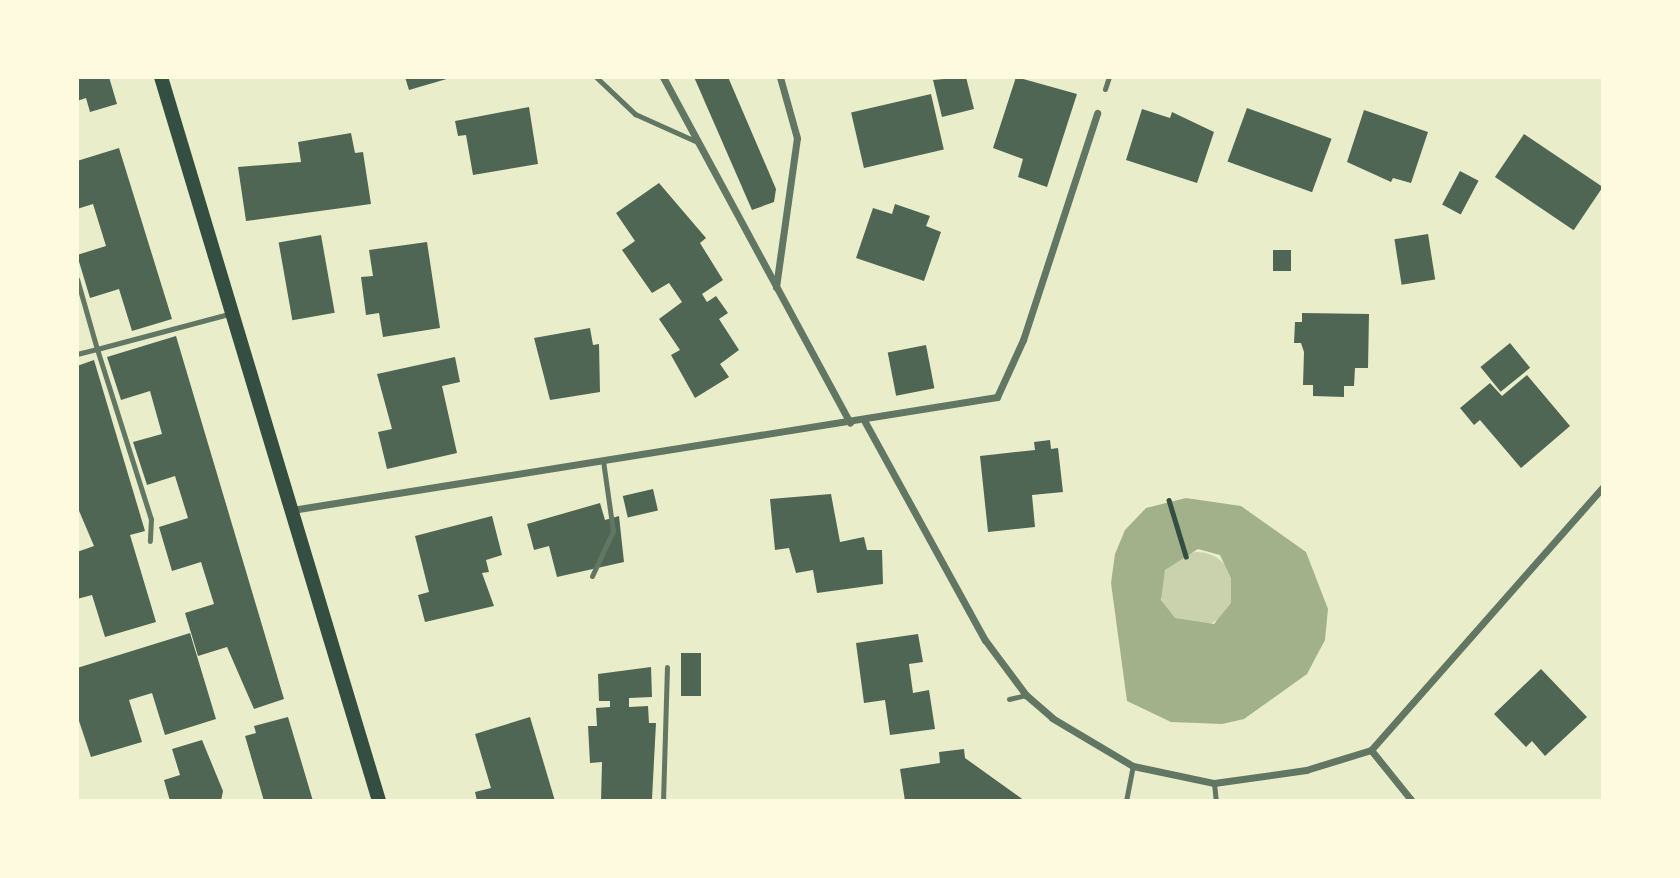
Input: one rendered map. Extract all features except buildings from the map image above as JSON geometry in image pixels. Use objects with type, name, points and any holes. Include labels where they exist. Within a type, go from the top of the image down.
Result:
[{"type":"main road","points":[[161,77],[379,801]]},
{"type":"street","points":[[663,77],[695,141],[850,423]]},
{"type":"street","points":[[776,288],[797,138],[780,77]]},
{"type":"street","points":[[292,510],[865,422],[997,397],[1023,340],[1097,113]]},
{"type":"street","points":[[865,422],[985,640],[1026,695],[1074,733],[1133,766],[1214,783],[1306,770],[1371,750],[1603,487]]},
{"type":"street","points":[[1371,750],[1412,801]]},
{"type":"lane","points":[[596,77],[635,114],[695,141]]},
{"type":"lane","points":[[1105,89],[1109,77]]},
{"type":"lane","points":[[77,279],[151,519],[149,541]]},
{"type":"lane","points":[[77,354],[232,313]]},
{"type":"lane","points":[[592,576],[613,531],[603,461]]},
{"type":"lane","points":[[663,801],[667,667]]},
{"type":"lane","points":[[1009,699],[1026,695]]},
{"type":"lane","points":[[1126,801],[1133,766]]},
{"type":"lane","points":[[1214,783],[1216,801]]},
{"type":"path","points":[[1169,500],[1186,556]]},
{"type":"shaded area","points":[[1186,498],[1241,506],[1306,552],[1328,609],[1325,640],[1307,674],[1244,719],[1222,724],[1171,722],[1127,701],[1111,583],[1115,554],[1125,530],[1146,508]],"holes":[[[1198,549],[1220,555],[1231,578],[1231,603],[1214,624],[1175,618],[1161,600],[1165,570]]]},
{"type":"shaded area","points":[[1197,552],[1211,555],[1223,563],[1231,575],[1234,589],[1231,603],[1223,615],[1211,623],[1197,626],[1183,623],[1171,615],[1163,603],[1160,589],[1163,575],[1171,563],[1183,555]]}]
